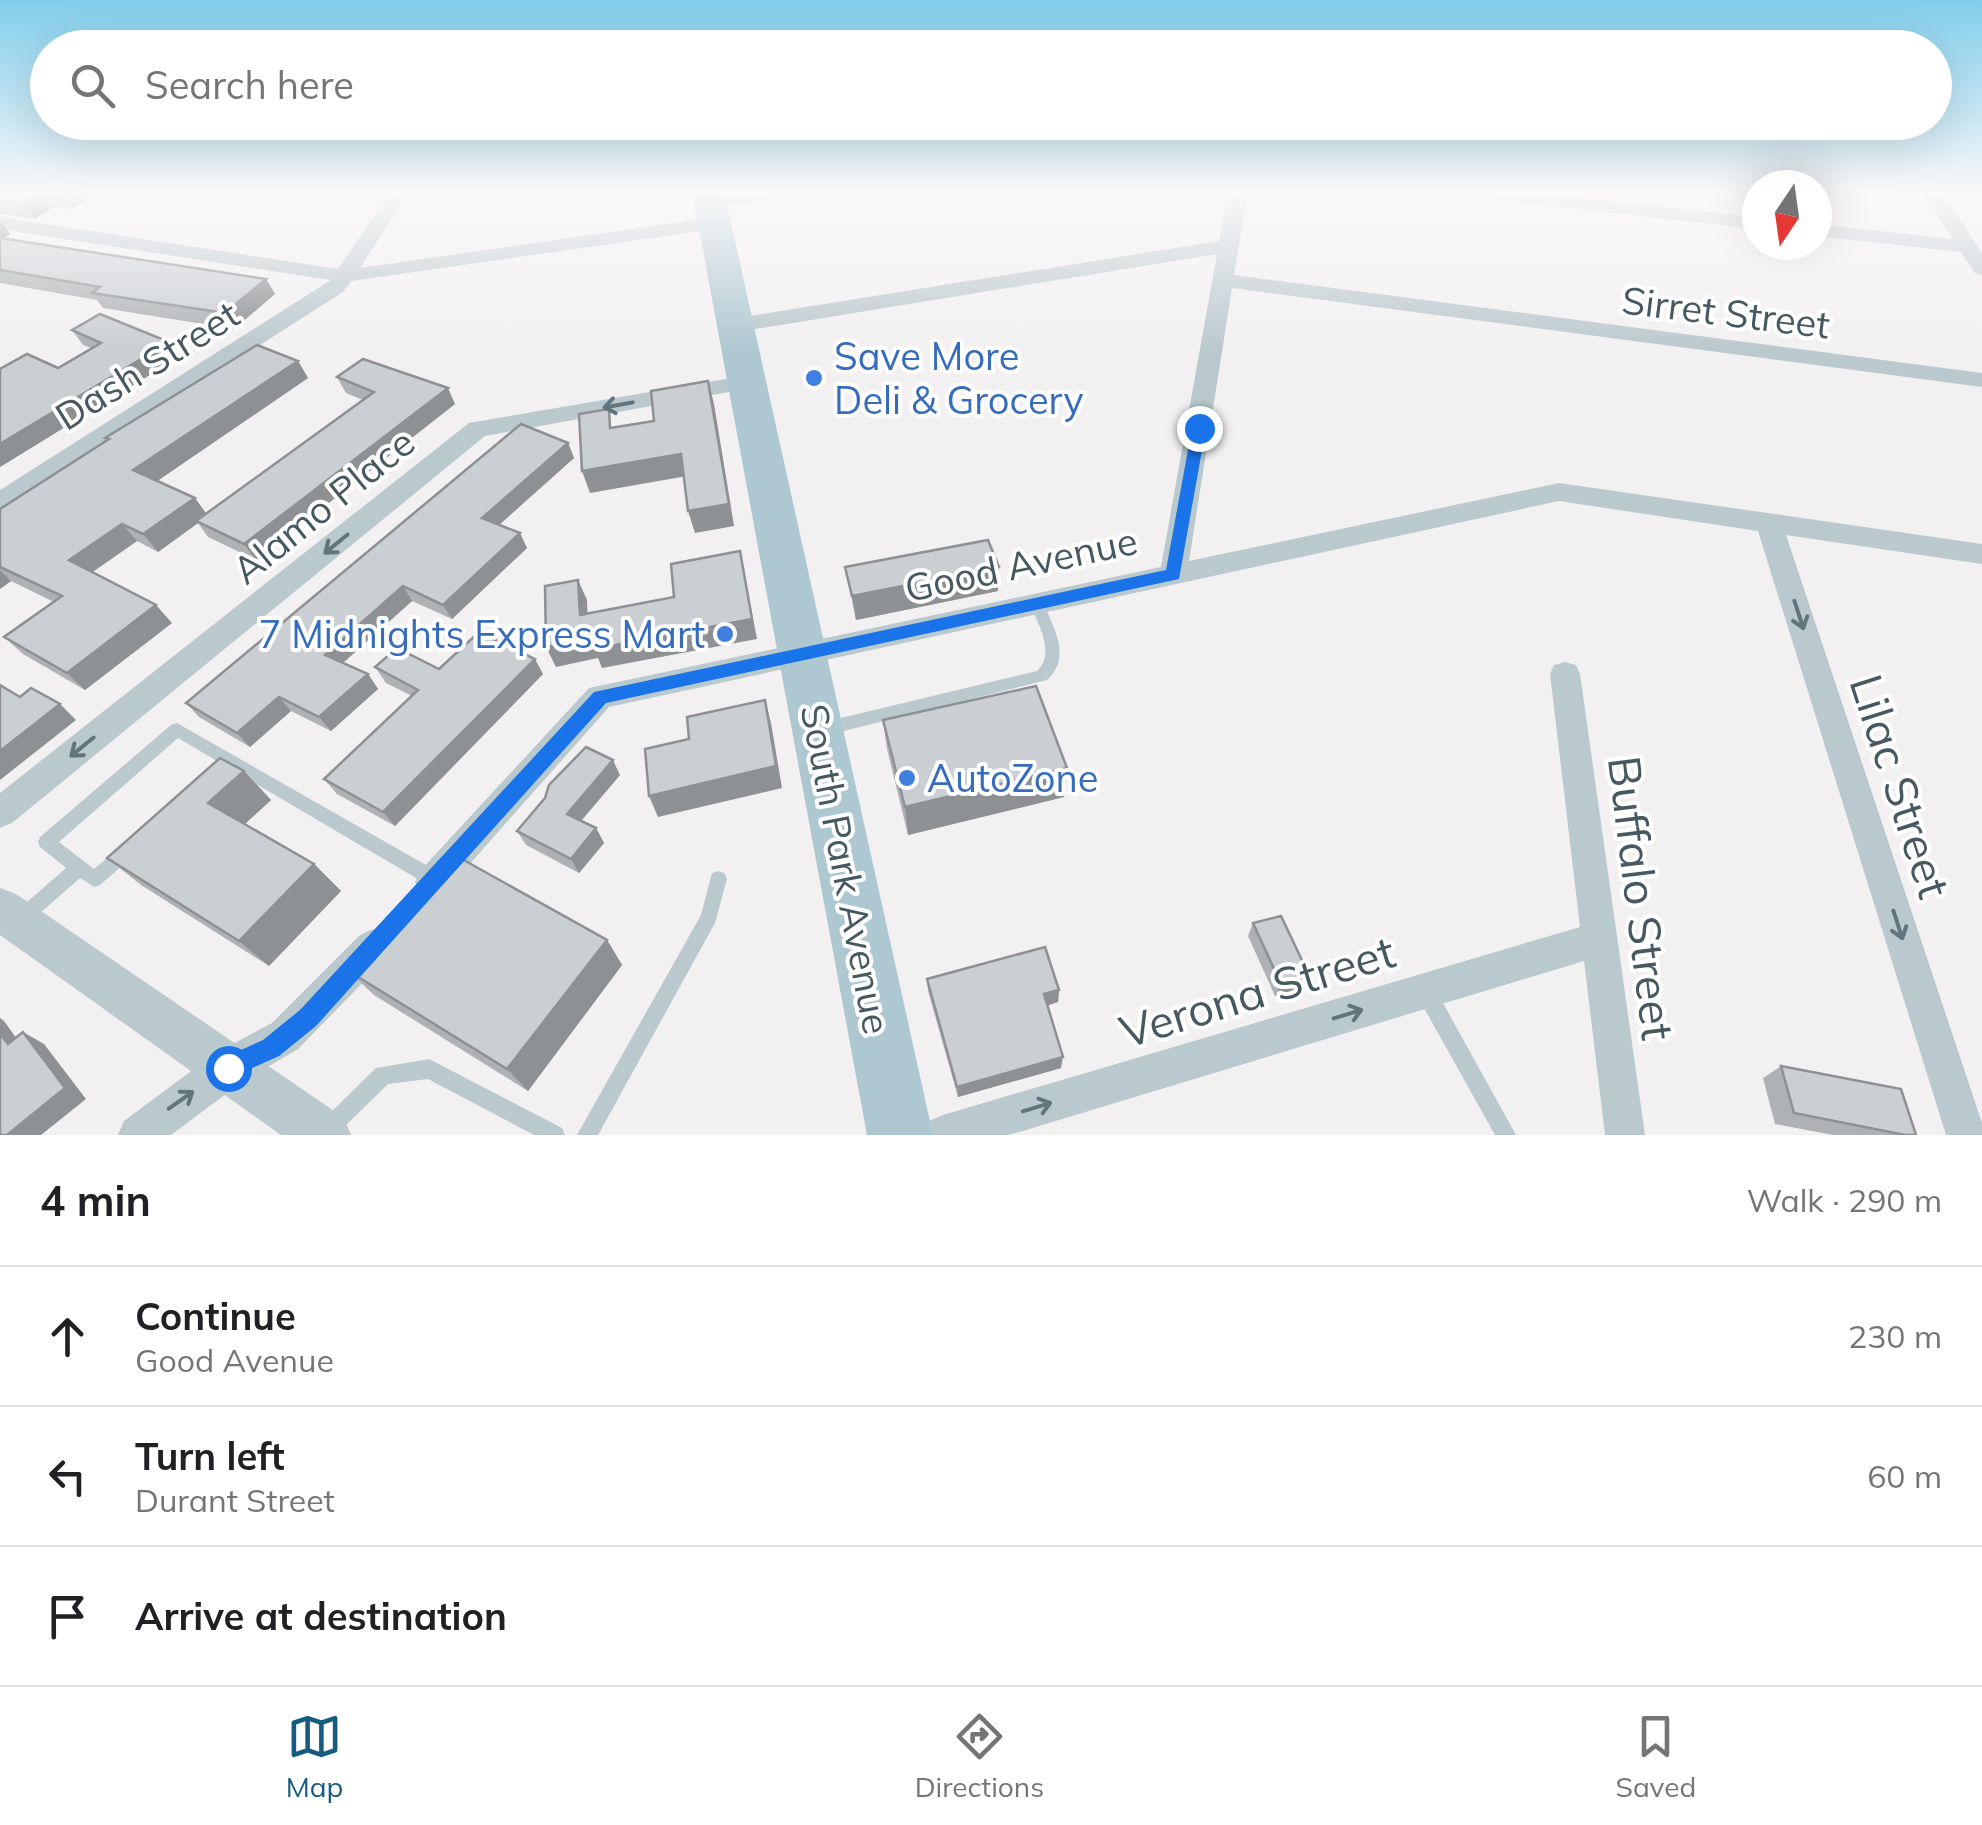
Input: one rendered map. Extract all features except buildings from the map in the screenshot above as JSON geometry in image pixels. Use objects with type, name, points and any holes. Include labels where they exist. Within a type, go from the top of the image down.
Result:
[{"type":"main road","name":"South Park Avenue","points":[[719,244],[900,1135]]},
{"type":"street","points":[[132,244],[345,276],[510,244]]},
{"type":"street","name":"Dash Street","points":[[0,502],[336,288],[366,244]]},
{"type":"street","points":[[1941,244],[1968,247]]},
{"type":"street","points":[[1966,244],[1982,269]]},
{"type":"street","points":[[737,325],[1229,246],[1173,575]]},
{"type":"street","name":"Sirret Street","points":[[1223,280],[1982,380]]},
{"type":"street","name":"Alamo Place","points":[[0,814],[478,430],[749,382]]},
{"type":"street","name":"Good Avenue","points":[[138,1135],[228,1068],[271,1048],[308,1018],[600,697],[1560,492],[1982,554]]},
{"type":"street","name":"Lilac Street","points":[[1769,522],[1966,1135]]},
{"type":"street","name":"Buffalo Street","points":[[1565,674],[1625,1135]]},
{"type":"street","points":[[9,916],[324,1134]]},
{"type":"street","name":"Verona Street","points":[[943,1135],[1599,939]]},
{"type":"lane","points":[[818,730],[1042,676],[1053,669],[1056,659],[1037,604]]},
{"type":"lane","points":[[136,844],[94,879],[46,842],[177,730],[224,767],[434,880]]},
{"type":"lane","points":[[9,916],[79,868]]},
{"type":"lane","points":[[587,1135],[709,918],[718,878]]},
{"type":"lane","points":[[1425,990],[1506,1135]]},
{"type":"lane","points":[[324,1134],[383,1075],[428,1069],[556,1135]]},
{"type":"place","name":"Save More Deli & Grocery","points":[[814,378]]},
{"type":"place","name":"7 Midnights Express Mart","points":[[725,634]]},
{"type":"place","name":"AutoZone","points":[[907,778]]},
{"type":"route","points":[[228,1068],[271,1048],[308,1018],[600,697],[1173,575],[1199,428]]}]
